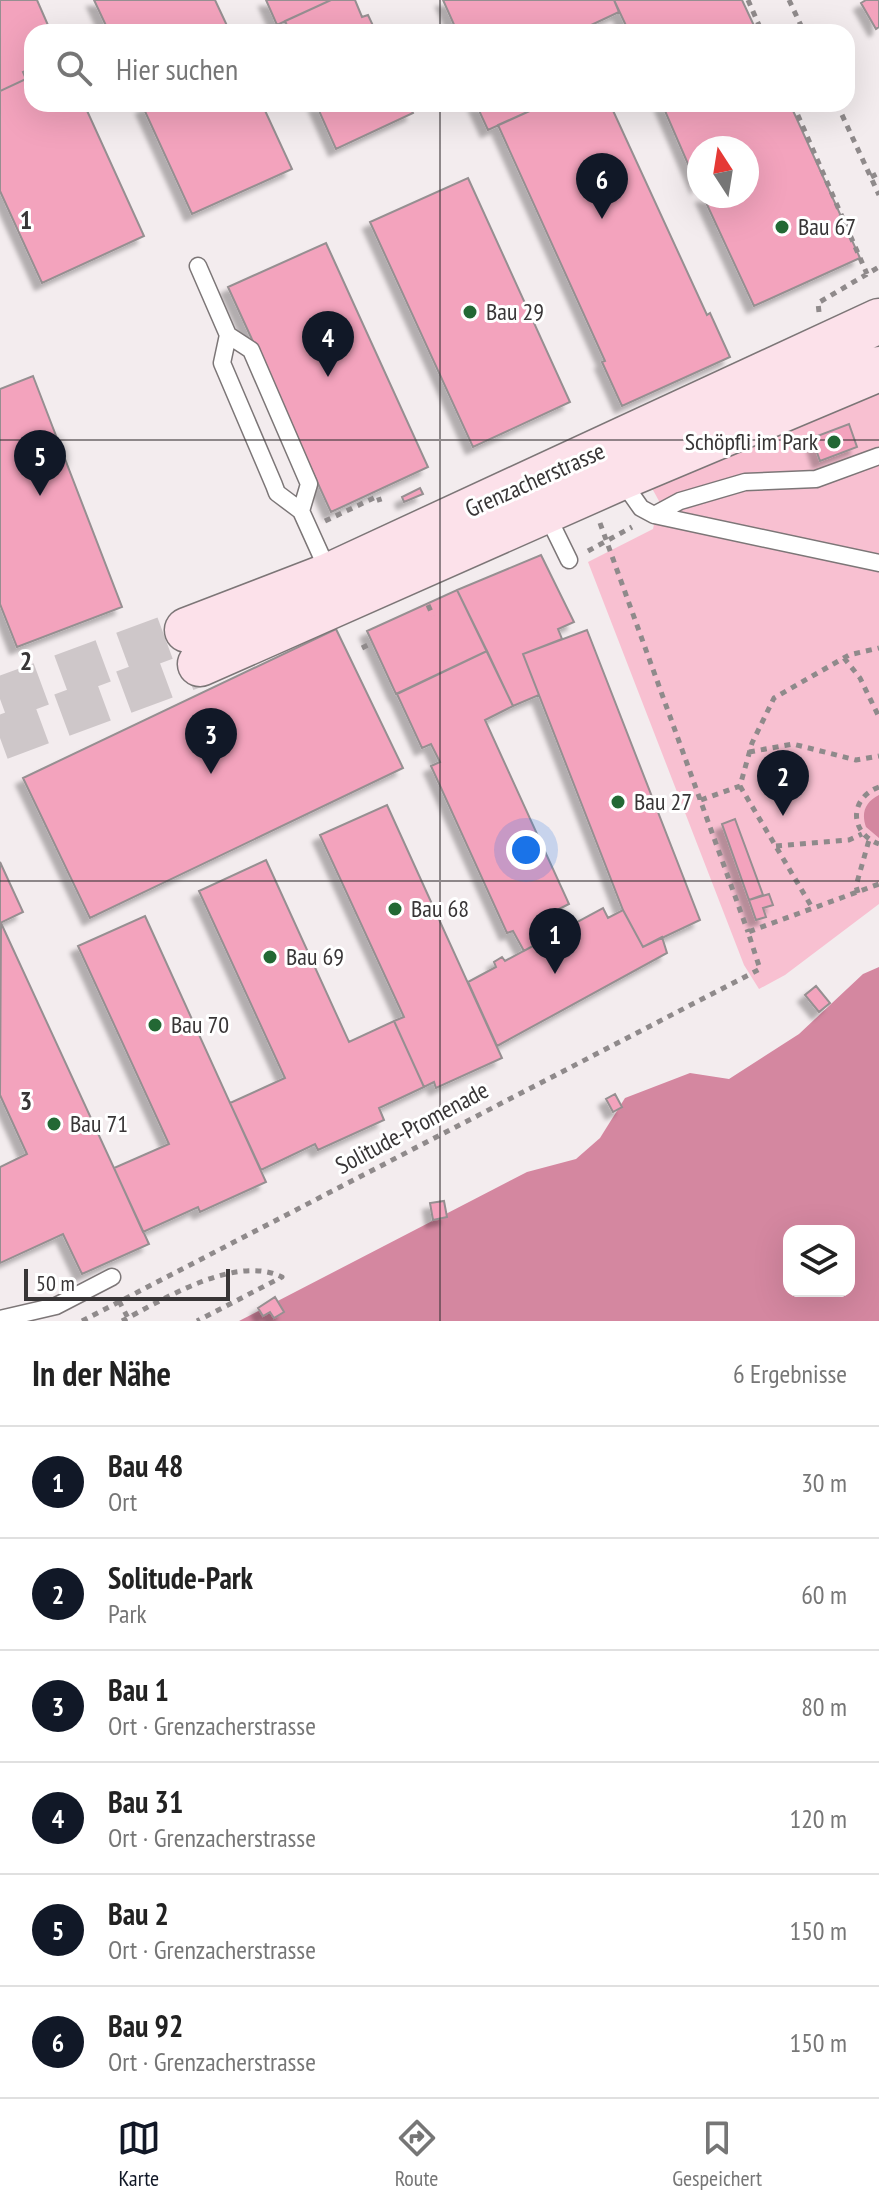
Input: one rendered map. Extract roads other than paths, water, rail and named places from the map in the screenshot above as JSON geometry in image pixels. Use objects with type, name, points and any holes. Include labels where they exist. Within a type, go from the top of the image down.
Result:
[{"type":"main road","name":"Grenzacherstrasse","points":[[871,348],[605,485],[194,647],[330,575],[871,348]]},
{"type":"lane","points":[[198,266],[228,335],[251,350],[309,484],[301,511]]},
{"type":"lane","points":[[228,335],[222,363],[277,493],[301,511],[330,575]]},
{"type":"lane","points":[[654,515],[680,501],[745,482],[816,479],[879,456]]},
{"type":"lane","points":[[605,485],[654,515],[879,563]]},
{"type":"lane","points":[[545,511],[569,560]]},
{"type":"lane","points":[[0,1319],[56,1306],[112,1277]]},
{"type":"tunnel","points":[[0,699],[187,630]]},
{"type":"tunnel","points":[[0,738],[200,664]]},
{"type":"place","name":"Bau 92","points":[[602,219]]},
{"type":"place","name":"Bau 67","points":[[782,227]]},
{"type":"place","name":"Bau 29","points":[[470,312]]},
{"type":"place","name":"Bau 31","points":[[328,377]]},
{"type":"place","name":"Schöpfli im Park","points":[[834,442]]},
{"type":"place","name":"Bau 2","points":[[40,496]]},
{"type":"place","name":"Bau 1","points":[[211,774]]},
{"type":"place","name":"Bau 27","points":[[618,802]]},
{"type":"place","name":"Solitude-Park","points":[[783,816]]},
{"type":"place","name":"Bau 68","points":[[395,909]]},
{"type":"place","name":"Bau 69","points":[[270,957]]},
{"type":"place","name":"Bau 48","points":[[555,974]]},
{"type":"place","name":"Bau 70","points":[[155,1025]]},
{"type":"place","name":"Bau 71","points":[[54,1124]]}]
